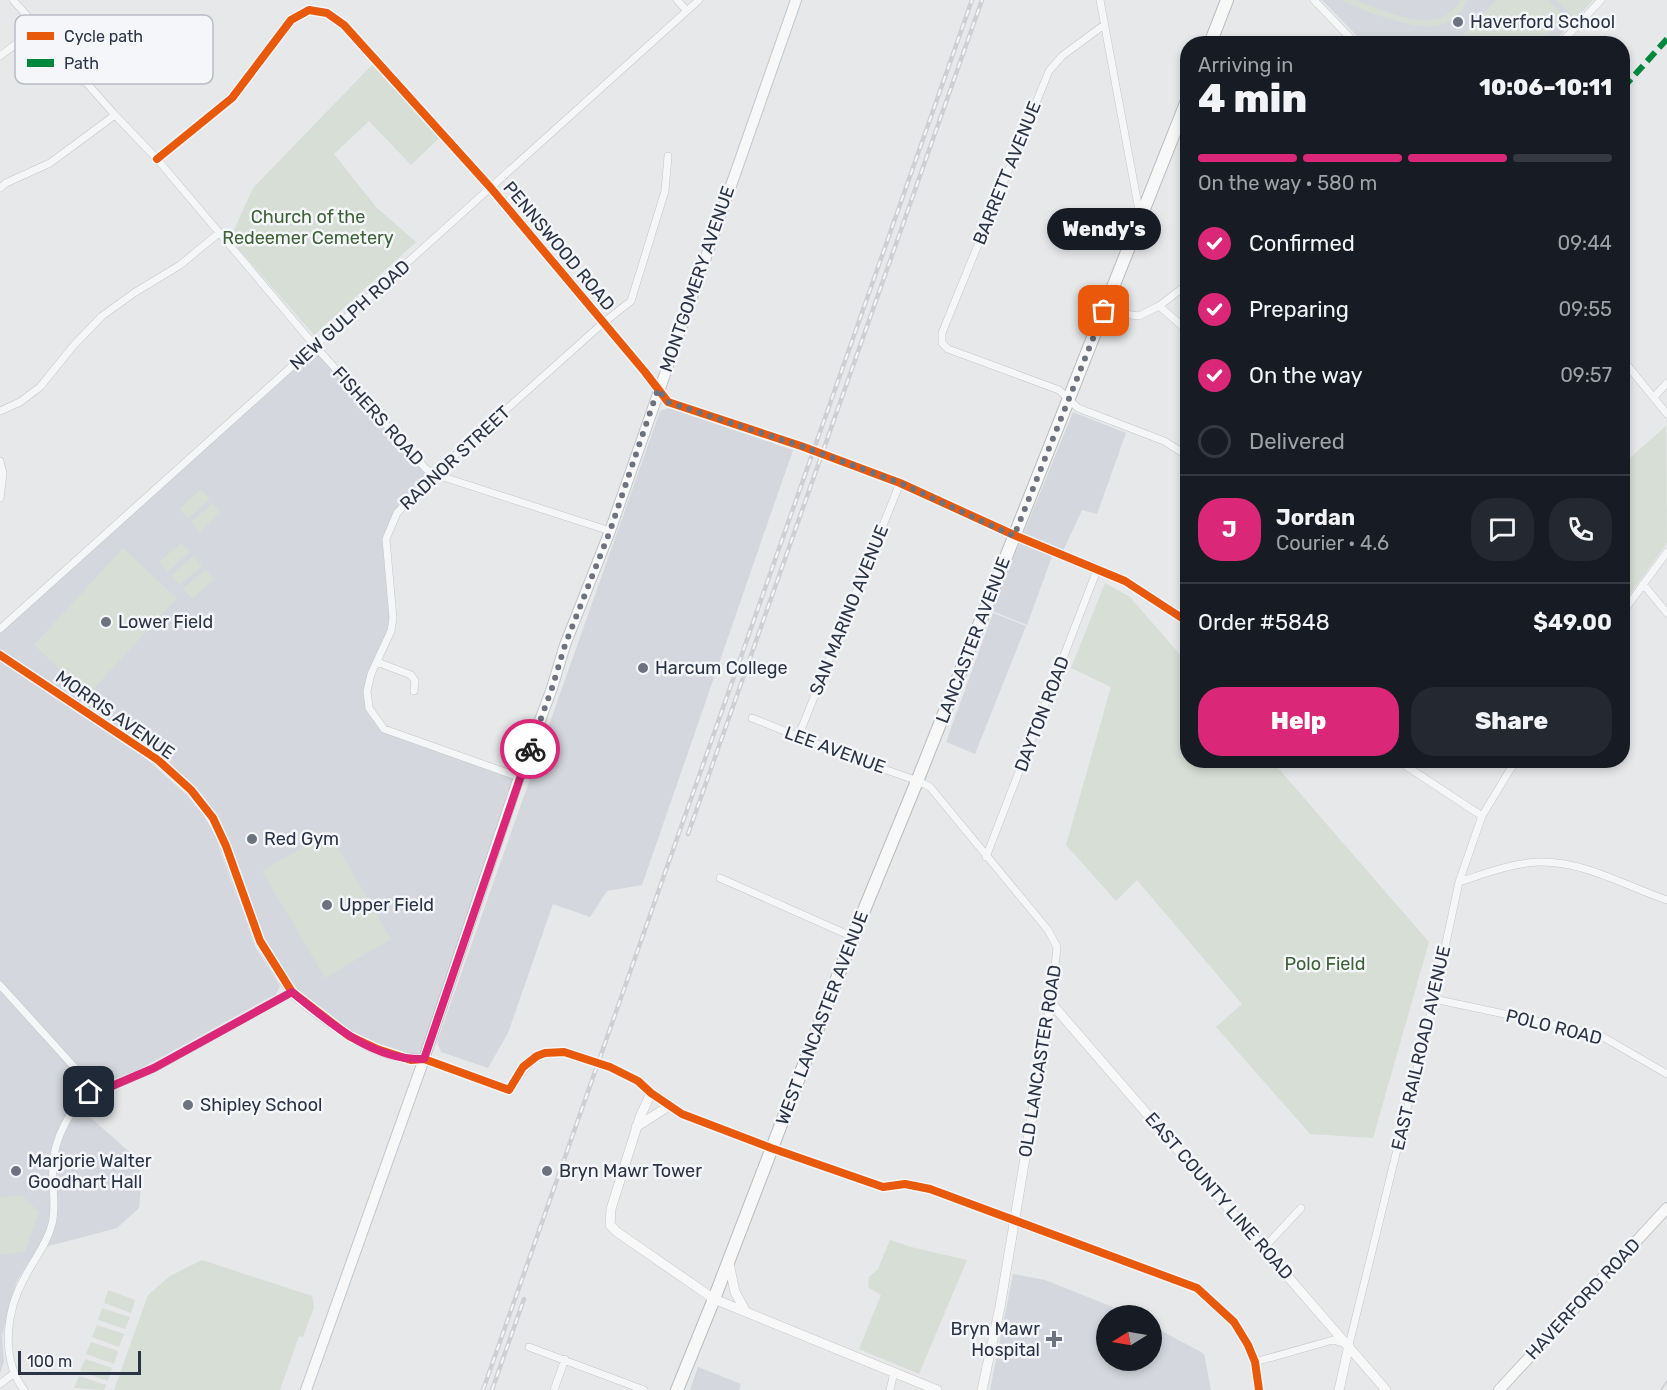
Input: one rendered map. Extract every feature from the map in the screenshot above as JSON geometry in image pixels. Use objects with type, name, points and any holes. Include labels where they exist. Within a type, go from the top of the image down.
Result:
[{"type":"highway","points":[[1213,36],[1227,0]]},
{"type":"highway","name":"LANCASTER AVENUE","points":[[918,781],[1180,118]]},
{"type":"highway","name":"WEST LANCASTER AVENUE","points":[[677,1390],[820,1027],[853,937],[918,781]]},
{"type":"main road","name":"MONTGOMERY AVENUE","points":[[306,1390],[424,1059],[565,645],[610,531],[796,0]]},
{"type":"main road","name":"HAVERFORD ROAD","points":[[1499,1390],[1667,1208]]},
{"type":"street","name":"FISHERS ROAD","points":[[13,0],[26,15]]},
{"type":"street","points":[[677,0],[687,11]]},
{"type":"street","name":"NEW GULPH ROAD","points":[[0,629],[699,0]]},
{"type":"street","points":[[1101,0],[1140,217]]},
{"type":"street","points":[[1314,0],[1348,36]]},
{"type":"street","points":[[1567,36],[1601,0]]},
{"type":"street","name":"PENNSWOOD ROAD","points":[[157,159],[232,98],[291,20],[309,10],[327,13],[344,25],[490,187],[668,402],[801,446],[900,483],[1014,536],[1125,581],[1180,617]]},
{"type":"street","name":"BARRETT AVENUE","points":[[1069,400],[1059,390],[948,349],[942,343],[942,333],[1049,71],[1062,56],[1104,25]]},
{"type":"street","points":[[0,56],[15,45]]},
{"type":"street","name":"FISHERS ROAD","points":[[87,84],[157,159],[315,346],[426,469],[434,474],[610,531]]},
{"type":"street","points":[[0,188],[50,163],[115,115]]},
{"type":"street","name":"RADNOR STREET","points":[[519,777],[384,729],[369,708],[367,690],[376,662],[391,631],[393,618],[386,539],[397,513],[434,474],[603,323],[631,301],[665,192],[668,156]]},
{"type":"street","points":[[0,411],[20,402],[40,387],[69,350],[102,316],[180,265],[219,233]]},
{"type":"street","points":[[1104,311],[1139,316],[1159,306],[1180,290]]},
{"type":"street","points":[[1159,306],[1180,324]]},
{"type":"street","points":[[1630,368],[1667,414]]},
{"type":"street","points":[[1654,397],[1667,383]]},
{"type":"street","points":[[1069,400],[1078,408],[1164,441],[1180,451]]},
{"type":"street","points":[[0,460],[3,473],[0,498]]},
{"type":"street","name":"SAN MARINO AVENUE","points":[[798,737],[900,483]]},
{"type":"street","points":[[1630,602],[1667,552]]},
{"type":"street","name":"DAYTON ROAD","points":[[986,857],[1097,570]]},
{"type":"street","points":[[1643,584],[1667,613]]},
{"type":"street","name":"MORRIS AVENUE","points":[[0,655],[158,760],[191,790],[213,818],[226,846],[260,941],[292,992],[349,1036],[377,1050],[411,1060],[424,1059],[510,1090],[523,1067],[537,1056],[564,1052],[585,1058]]},
{"type":"street","points":[[376,662],[411,675],[415,681],[414,692]]},
{"type":"street","name":"LEE AVENUE","points":[[752,718],[918,781]]},
{"type":"street","points":[[1409,768],[1482,816]]},
{"type":"street","name":"EAST RAILROAD AVENUE","points":[[1349,1345],[1434,999],[1459,882],[1482,816],[1511,768]]},
{"type":"street","name":"OLD LANCASTER ROAD","points":[[918,781],[930,788],[1038,917],[1057,947],[1051,1003],[1000,1307],[982,1390]]},
{"type":"street","points":[[1459,882],[1539,862],[1602,874],[1667,900]]},
{"type":"street","points":[[720,878],[853,937]]},
{"type":"street","points":[[0,985],[85,1079],[89,1092]]},
{"type":"street","points":[[24,1390],[13,1374],[7,1344],[11,1316],[19,1288],[46,1241],[52,1222],[52,1164],[55,1148],[78,1102],[89,1092],[105,1089],[154,1068],[292,992]]},
{"type":"street","name":"POLO ROAD","points":[[1434,999],[1598,1034],[1667,1074]]},
{"type":"street","name":"EAST COUNTY LINE ROAD","points":[[1051,1003],[1124,1084],[1386,1390]]},
{"type":"street","points":[[610,1067],[638,1081],[651,1093],[682,1114],[771,1148],[871,1184],[883,1187],[914,1185],[1197,1288],[1234,1322],[1248,1345],[1255,1362],[1259,1390]]},
{"type":"street","points":[[651,1093],[636,1127],[611,1209],[610,1225],[617,1233],[714,1299],[937,1390]]},
{"type":"street","points":[[636,1127],[669,1106]]},
{"type":"street","points":[[1263,1249],[1301,1208]]},
{"type":"street","points":[[729,1259],[735,1292],[746,1312]]},
{"type":"street","points":[[1255,1362],[1333,1340],[1349,1345],[1339,1390]]},
{"type":"street","points":[[529,1347],[644,1390]]},
{"type":"street","points":[[554,1390],[564,1359]]},
{"type":"street","points":[[890,1390],[894,1372]]},
{"type":"street","points":[[0,1384],[13,1374]]},
{"type":"shaded area","name":"Haverford School","points":[[1322,0],[1593,0],[1559,36],[1357,36]]},
{"type":"shaded area","points":[[315,346],[434,474],[397,513],[386,539],[393,618],[371,674],[369,708],[384,729],[519,777],[424,1059],[377,1049],[292,992],[272,962],[213,818],[158,760],[0,655],[0,629]]},
{"type":"shaded area","name":"Harcum College","points":[[669,408],[793,450],[642,885],[607,891],[590,917],[553,904],[508,1033],[488,1068],[441,1052],[437,1042],[660,411]]},
{"type":"shaded area","points":[[1073,412],[1126,433],[1097,514],[1082,510],[1063,551],[1055,548],[1027,625],[992,611]]},
{"type":"shaded area","points":[[993,613],[1026,626],[975,754],[946,742]]},
{"type":"shaded area","points":[[0,661],[141,754],[188,796],[214,834],[256,948],[280,986],[276,994],[136,1071],[101,1084],[82,1110],[135,1157],[142,1179],[139,1208],[117,1228],[38,1249],[16,1283],[2,1336],[4,1362],[0,1373]]},
{"type":"shaded area","name":"Bryn Mawr Hospital","points":[[1013,1274],[1045,1280],[1108,1305],[1096,1305],[1096,1371],[1162,1371],[1162,1331],[1204,1354],[1211,1390],[990,1390]]},
{"type":"shaded area","points":[[698,1367],[741,1384],[739,1390],[690,1390]]},
{"type":"green space","points":[[1341,0],[1357,1],[1408,18],[1432,20],[1443,17],[1461,0],[1467,0],[1459,13],[1451,20],[1441,25],[1426,26],[1388,19]]},
{"type":"green space","points":[[1496,0],[1548,0],[1565,16],[1546,36],[1463,36]]},
{"type":"green space","points":[[1555,0],[1592,0],[1575,18]]},
{"type":"green space","name":"Church of the Redeemer Cemetery","points":[[372,65],[440,137],[411,165],[369,121],[334,154],[376,207],[416,242],[314,335],[230,239],[253,188]]},
{"type":"green space","points":[[1666,426],[1667,543],[1630,594],[1630,458]]},
{"type":"green space","points":[[201,489],[210,499],[188,519],[179,509]]},
{"type":"green space","points":[[212,503],[221,512],[200,532],[191,522]]},
{"type":"green space","points":[[181,543],[190,552],[168,572],[159,562]]},
{"type":"green space","name":"Lower Field","points":[[123,548],[177,598],[88,695],[34,645]]},
{"type":"green space","points":[[193,556],[202,566],[180,585],[171,575]]},
{"type":"green space","points":[[205,569],[214,579],[192,599],[183,589]]},
{"type":"green space","name":"Polo Field","points":[[1105,583],[1130,597],[1180,655],[1180,768],[1278,768],[1429,942],[1373,1138],[1310,1134],[1216,1027],[1242,1004],[1137,880],[1116,901],[1066,845],[1111,687],[1071,668]]},
{"type":"green space","name":"Upper Field","points":[[329,832],[391,939],[325,978],[262,871]]},
{"type":"green space","points":[[22,1195],[39,1212],[25,1252],[0,1255],[0,1197]]},
{"type":"green space","points":[[890,1240],[967,1260],[919,1374],[859,1349],[881,1295],[868,1287],[869,1277],[878,1269]]},
{"type":"green space","points":[[202,1260],[312,1296],[314,1307],[303,1337],[299,1336],[280,1390],[114,1390],[148,1295],[170,1276]]},
{"type":"green space","points":[[108,1290],[135,1300],[131,1313],[104,1303]]},
{"type":"green space","points":[[102,1308],[130,1317],[125,1329],[98,1320]]},
{"type":"green space","points":[[97,1325],[124,1334],[119,1347],[92,1337]]},
{"type":"green space","points":[[91,1342],[118,1351],[114,1364],[86,1354]]},
{"type":"green space","points":[[85,1359],[112,1368],[108,1381],[80,1371]]},
{"type":"green space","points":[[79,1376],[106,1385],[104,1390],[74,1388]]},
{"type":"tunnel","points":[[585,1058],[610,1067]]},
{"type":"tram line","points":[[1661,1390],[1667,1381]]},
{"type":"railway","points":[[483,1390],[972,0]]},
{"type":"railway","points":[[688,834],[982,0]]},
{"type":"railway","points":[[492,1390],[524,1299]]},
{"type":"marked path","points":[[1630,80],[1667,39]]},
{"type":"cycle path","points":[[157,159],[232,98],[291,20],[309,10],[327,13],[344,25],[490,187],[668,402],[801,446],[900,483],[1014,535],[1125,581],[1180,617]]},
{"type":"cycle path","points":[[0,655],[158,760],[191,790],[213,818],[226,846],[260,941],[292,992],[349,1036],[377,1049],[411,1060],[424,1059],[509,1090],[523,1067],[537,1056],[564,1052],[610,1067],[638,1081],[651,1093],[682,1114],[771,1148],[883,1187],[905,1184],[930,1189],[1197,1288],[1234,1322],[1248,1345],[1255,1362],[1259,1390]]},
{"type":"way so far","points":[[530,749],[565,645],[610,531],[658,389],[668,402],[804,447],[900,483],[1014,536],[1104,311]]},
{"type":"place","name":"Haverford School","points":[[1458,22]]},
{"type":"place","name":"Wendy's","points":[[1104,311]]},
{"type":"place","name":"Lower Field","points":[[106,622]]},
{"type":"place","name":"Harcum College","points":[[643,668]]},
{"type":"place","name":"Red Gym","points":[[252,839]]},
{"type":"place","name":"Upper Field","points":[[327,905]]},
{"type":"place","name":"Shipley School","points":[[188,1105]]},
{"type":"place","name":"Marjorie Walter Goodhart Hall","points":[[16,1171]]},
{"type":"place","name":"Bryn Mawr Tower","points":[[547,1171]]},
{"type":"place","name":"Bryn Mawr Hospital","points":[[1054,1339]]},
{"type":"route","points":[[89,1092],[124,1082],[154,1068],[292,992],[349,1036],[377,1050],[411,1060],[424,1059],[530,749]]}]
